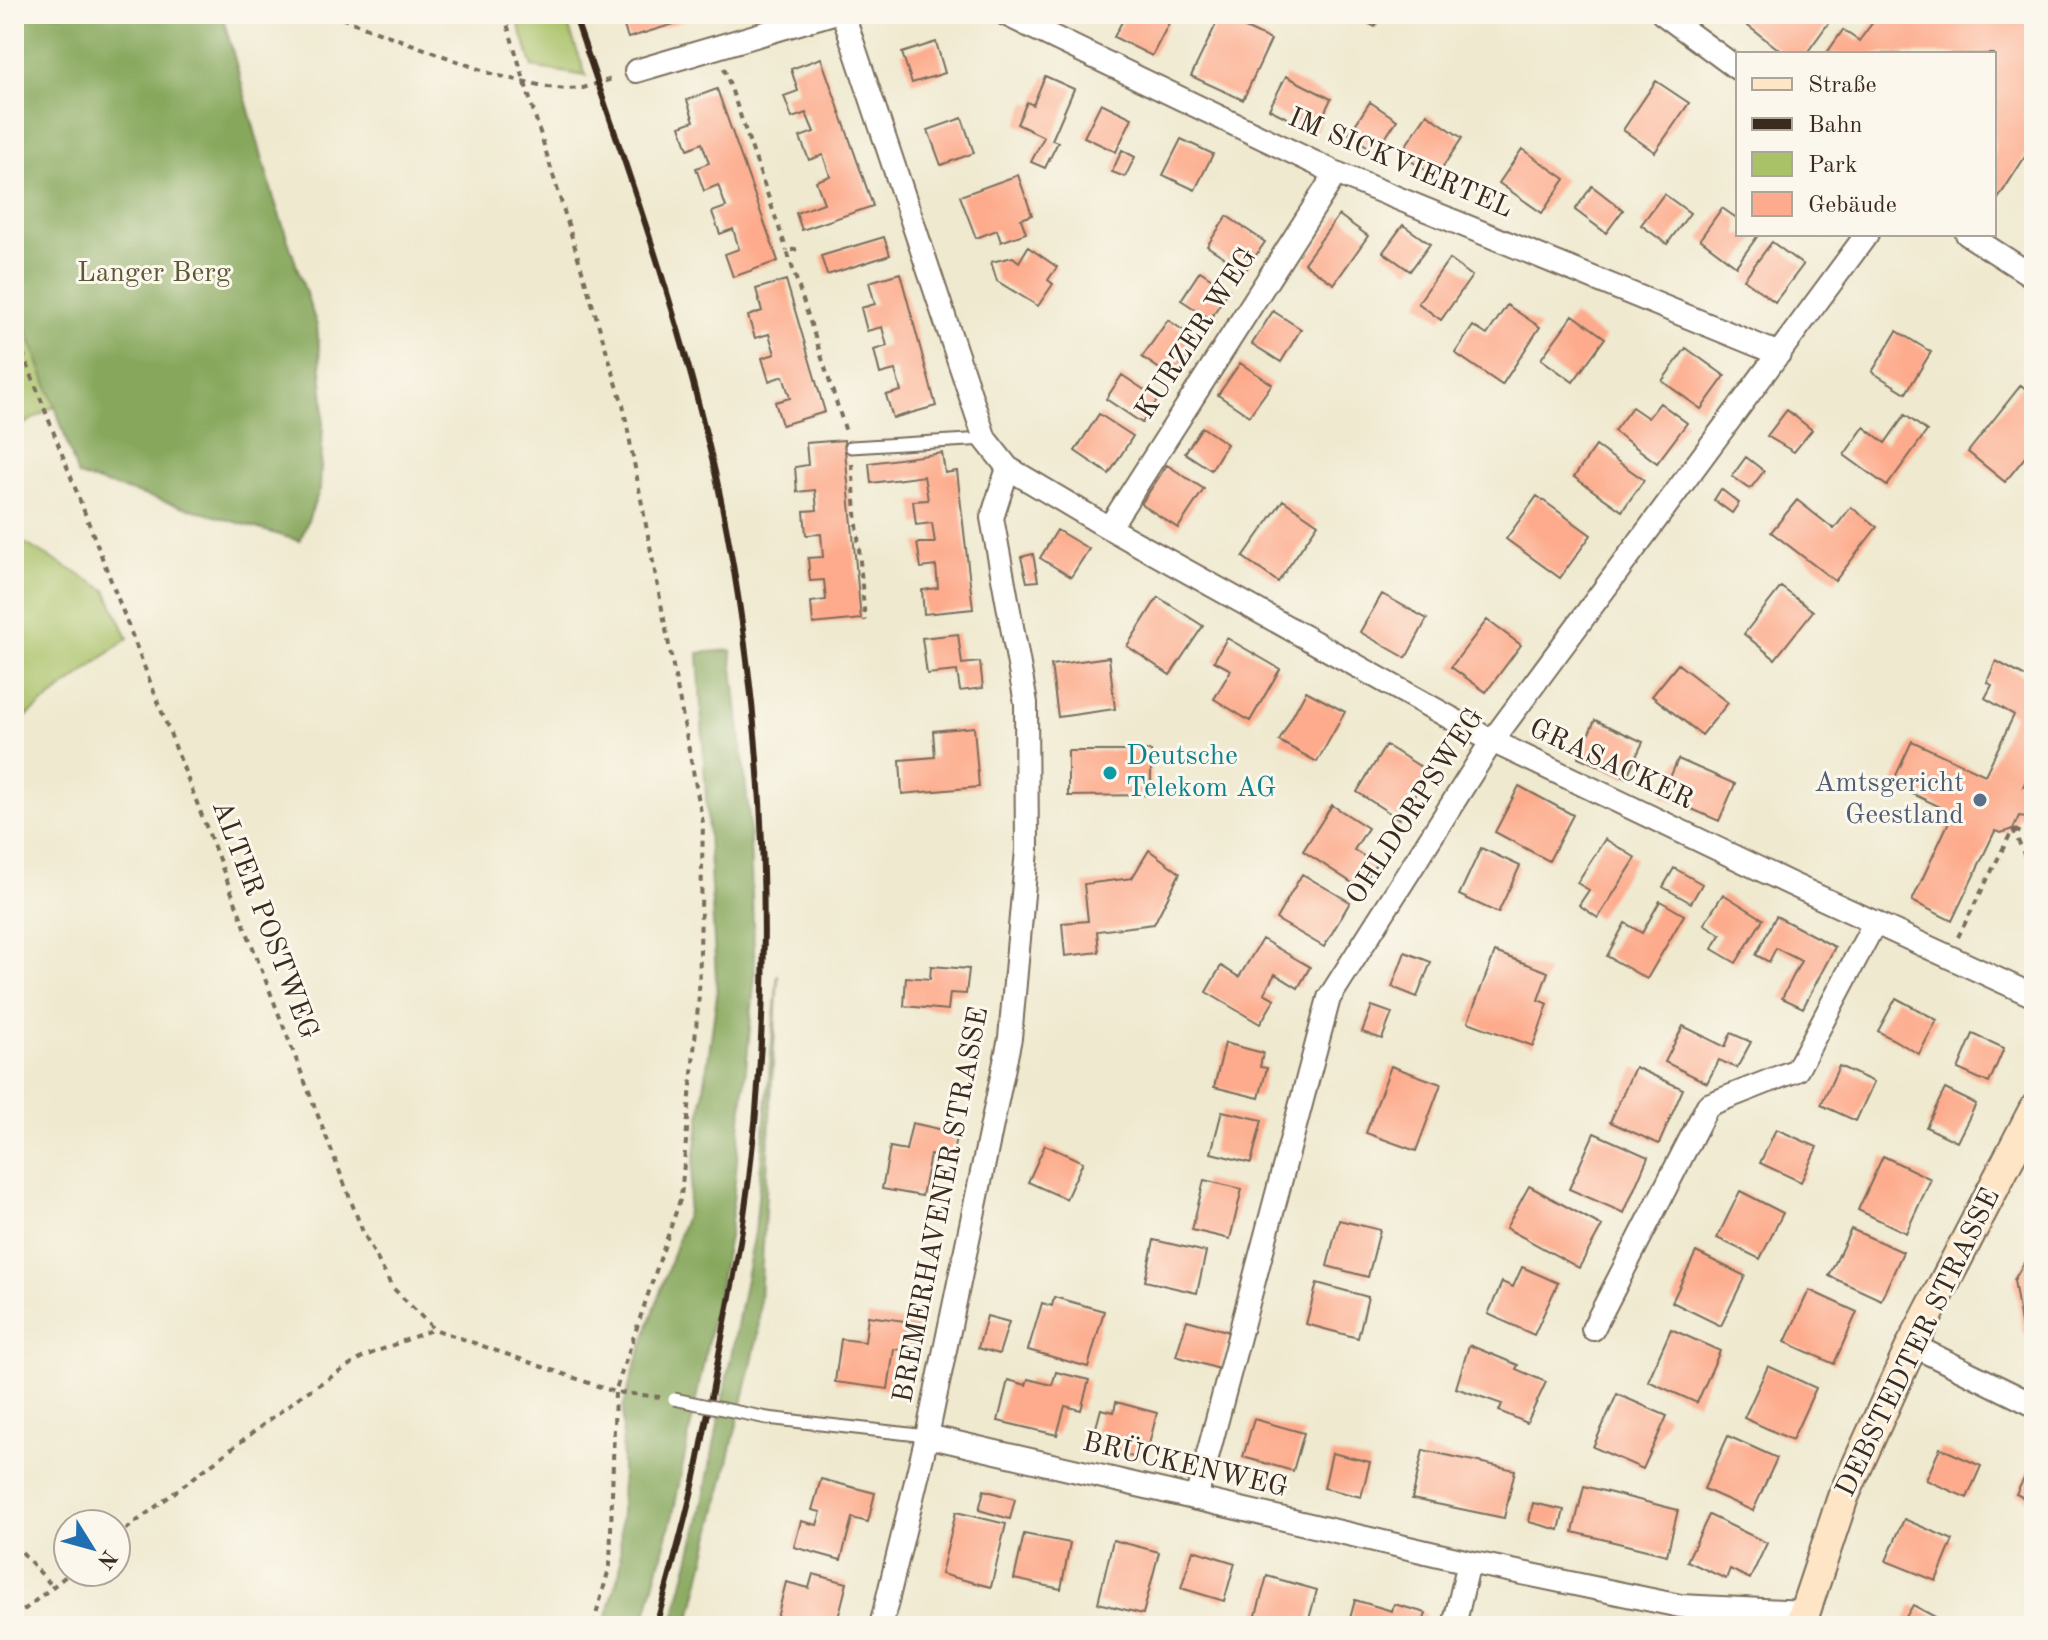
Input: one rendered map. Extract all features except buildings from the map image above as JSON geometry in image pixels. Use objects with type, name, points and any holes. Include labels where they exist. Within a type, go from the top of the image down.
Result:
[{"type":"main road","name":"DEBSTEDTER STRASSE","points":[[1802,1619],[1843,1497],[1912,1345],[2034,1110]]},
{"type":"street","points":[[636,71],[830,14]]},
{"type":"street","points":[[843,14],[985,439],[1008,468]]},
{"type":"street","name":"IM SICKVIERTEL","points":[[1005,14],[1336,173],[1779,354]]},
{"type":"street","points":[[1663,14],[1736,68]]},
{"type":"street","name":"KURZER WEG","points":[[1109,528],[1336,173]]},
{"type":"street","name":"OHLDORPSWEG","points":[[1196,1499],[1329,998],[1492,741],[1866,236]]},
{"type":"street","points":[[1970,236],[2034,277]]},
{"type":"street","name":"GRASACKER","points":[[1008,468],[1109,528],[1492,741],[2034,996]]},
{"type":"street","name":"BREMERHAVENER STRASSE","points":[[881,1626],[927,1436],[1010,1038],[1027,850],[1026,703],[992,518],[1008,468]]},
{"type":"street","points":[[1593,1329],[1708,1105],[1797,1070],[1875,922]]},
{"type":"street","points":[[1912,1345],[2034,1405]]},
{"type":"street","name":"BRÜCKENWEG","points":[[927,1436],[1469,1562],[1680,1606],[1802,1619]]},
{"type":"street","points":[[1454,1626],[1469,1562]]},
{"type":"street","points":[[1680,1606],[1699,1626]]},
{"type":"lane","points":[[851,447],[985,439]]},
{"type":"lane","name":"BRÜCKENWEG","points":[[674,1399],[767,1418],[927,1436]]},
{"type":"path","points":[[330,14],[495,75],[548,87],[583,88],[636,71]]},
{"type":"path","points":[[504,14],[623,405],[703,823],[699,995],[681,1197],[615,1392],[610,1565],[593,1626]]},
{"type":"path","points":[[717,47],[851,447],[865,621]]},
{"type":"path","points":[[787,251],[797,249]]},
{"type":"path","name":"ALTER POSTWEG","points":[[14,330],[363,1232],[392,1287],[434,1329],[615,1392],[674,1399]]},
{"type":"path","points":[[2013,829],[2034,839]]},
{"type":"path","points":[[2013,829],[2033,875]]},
{"type":"path","points":[[1948,956],[2013,829]]},
{"type":"path","points":[[132,1525],[302,1395],[365,1356],[434,1329]]},
{"type":"path","points":[[14,1543],[52,1586],[14,1618]]},
{"type":"green space","name":"Langer Berg","points":[[14,14],[222,14],[274,199],[317,326],[324,402],[320,489],[300,541],[78,476],[14,295]]},
{"type":"green space","points":[[515,14],[564,14],[586,76],[533,67]]},
{"type":"green space","points":[[14,295],[55,406],[14,430]]},
{"type":"green space","points":[[19,540],[106,590],[128,638],[14,726],[14,544]]},
{"type":"green space","points":[[731,650],[749,816],[755,976],[730,1232],[673,1514],[643,1626],[604,1626],[620,1570],[623,1408],[687,1212],[717,995],[698,653]]},
{"type":"green space","points":[[778,974],[758,1336],[689,1626],[672,1626],[700,1518],[755,1232]]},
{"type":"railway","points":[[574,14],[670,304],[717,481],[748,666],[762,854],[764,949],[761,1043],[754,1137],[742,1230],[695,1479],[656,1626]]},
{"type":"place","name":"Deutsche Telekom AG","points":[[1110,773]]},
{"type":"place","name":"Amtsgericht Geestland","points":[[1980,800]]}]
